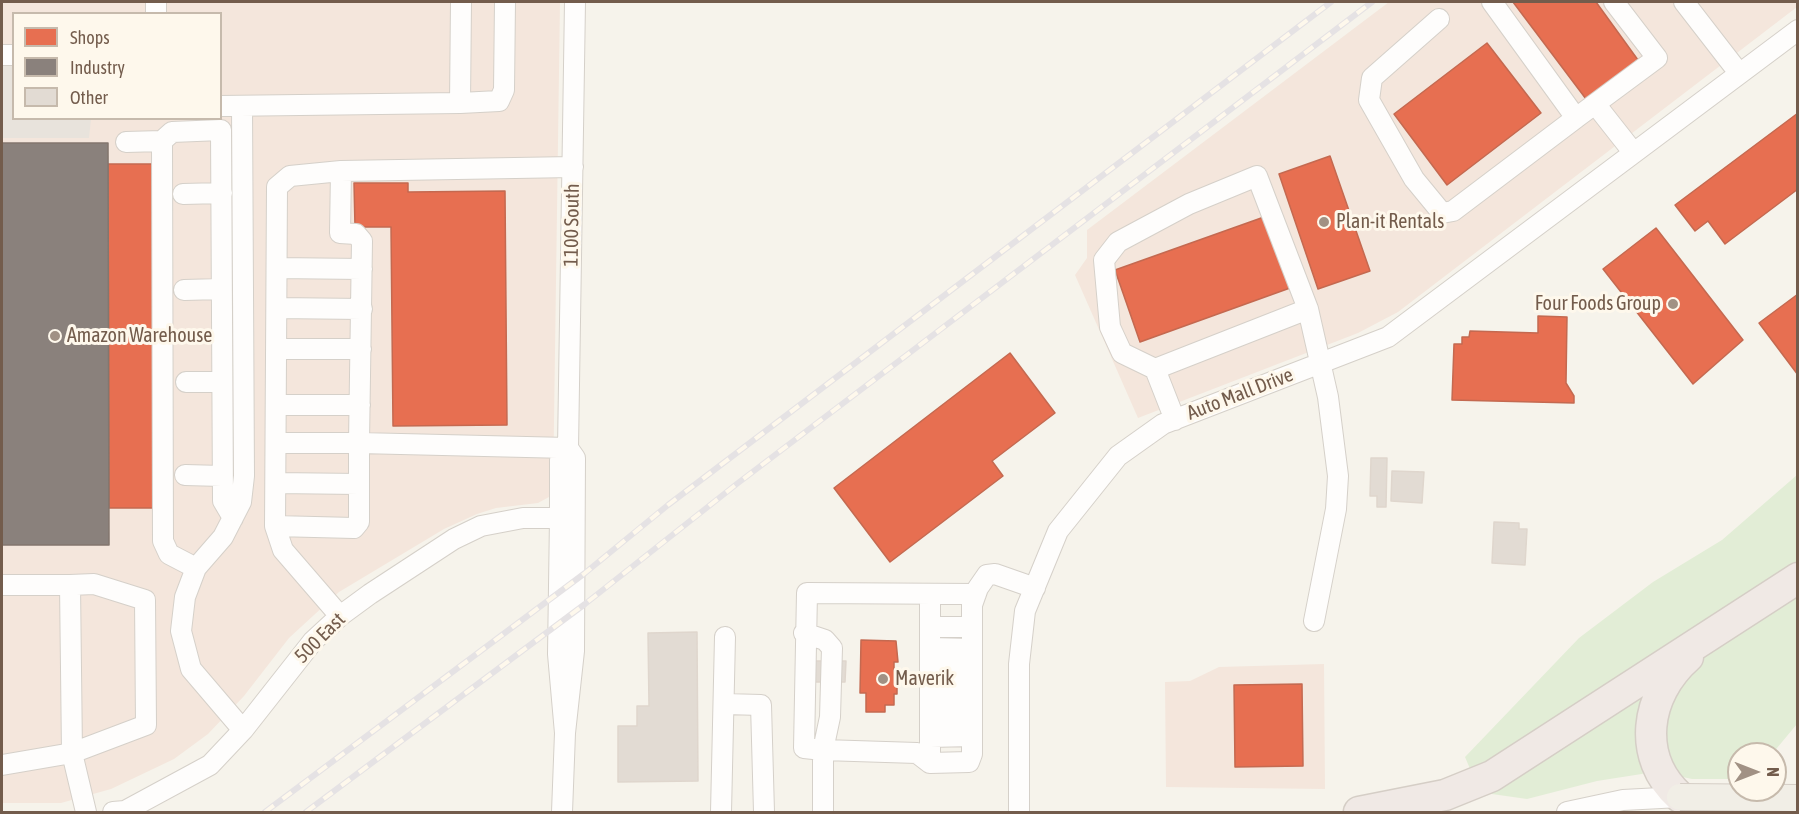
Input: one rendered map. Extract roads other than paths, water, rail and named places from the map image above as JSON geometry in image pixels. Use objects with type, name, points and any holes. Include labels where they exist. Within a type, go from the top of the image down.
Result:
[{"type":"highway","points":[[1359,813],[1445,795],[1482,781],[1662,664],[1712,635],[1797,578]]},
{"type":"highway","points":[[1680,797],[1664,782],[1655,765],[1652,734],[1654,713],[1661,692],[1671,675],[1712,635]]},
{"type":"highway","points":[[1775,813],[1797,785]]},
{"type":"main road","points":[[1680,797],[1797,798]]},
{"type":"street","points":[[460,103],[461,2]]},
{"type":"street","points":[[222,106],[498,101],[504,90],[505,2]]},
{"type":"street","name":"1100 South","points":[[564,733],[558,654],[560,518],[561,460],[568,448],[575,2]]},
{"type":"street","points":[[1491,2],[1576,118]]},
{"type":"street","points":[[1439,19],[1372,78],[1369,100],[1414,179],[1442,213],[1453,211],[1657,58],[1614,2]]},
{"type":"street","points":[[1684,2],[1739,73]]},
{"type":"street","name":"Auto Mall Drive","points":[[1019,813],[1018,664],[1025,611],[1058,531],[1118,456],[1163,424],[1388,337],[1797,30]]},
{"type":"street","points":[[1596,105],[1633,152]]},
{"type":"street","points":[[242,106],[244,476],[241,502],[223,537],[196,568],[184,597],[181,631],[191,669],[243,730]]},
{"type":"street","points":[[126,142],[162,141],[172,132],[221,130],[222,476],[223,501],[233,518]]},
{"type":"street","points":[[162,141],[163,541],[169,554],[196,568]]},
{"type":"street","points":[[340,616],[283,550],[275,526],[278,187],[290,176],[341,171],[573,167]]},
{"type":"street","points":[[275,526],[354,528],[359,522],[362,241],[356,234],[340,233],[341,171]]},
{"type":"street","points":[[1175,420],[1155,369],[1122,353],[1110,327],[1104,260],[1118,242],[1189,204],[1257,176],[1308,309],[1328,397],[1338,476],[1336,509],[1314,621]]},
{"type":"street","points":[[183,194],[222,193]]},
{"type":"street","points":[[277,268],[362,268]]},
{"type":"street","points":[[184,290],[221,289]]},
{"type":"street","points":[[277,308],[362,309]]},
{"type":"street","points":[[1155,369],[1308,309]]},
{"type":"street","points":[[277,349],[361,349]]},
{"type":"street","points":[[186,382],[222,382]]},
{"type":"street","points":[[276,405],[360,405]]},
{"type":"street","points":[[276,443],[568,448]]},
{"type":"street","name":"1100 South","points":[[562,813],[564,733],[574,651],[576,571],[576,458],[568,448]]},
{"type":"street","points":[[185,476],[222,476]]},
{"type":"street","points":[[276,483],[359,484]]},
{"type":"street","name":"500 East","points":[[113,813],[125,811],[210,765],[243,730],[299,657],[340,616],[467,532],[507,520],[560,518]]},
{"type":"street","points":[[976,594],[807,593],[804,633],[804,748],[917,753],[930,763],[969,762],[972,605],[976,594],[987,575],[995,574],[1035,588]]},
{"type":"street","points":[[2,585],[94,584],[145,600],[146,611],[146,725],[72,753],[2,765]]},
{"type":"street","points":[[70,585],[72,753],[86,813]]},
{"type":"street","points":[[930,594],[930,763]]},
{"type":"street","points":[[931,627],[972,627]]},
{"type":"street","points":[[804,633],[825,640],[832,648],[830,717],[823,750],[823,813]]},
{"type":"street","points":[[721,813],[725,637]]},
{"type":"street","points":[[930,692],[972,691]]},
{"type":"street","points":[[930,692],[972,691]]},
{"type":"street","points":[[930,692],[972,691]]},
{"type":"street","points":[[725,704],[761,705],[764,813]]},
{"type":"street","points":[[1567,813],[1623,800],[1680,797]]},
{"type":"railway","points":[[265,812],[585,573],[668,505],[1331,2]]},
{"type":"railway","points":[[306,812],[585,604],[738,483],[1372,2]]},
{"type":"place","name":"Plan-it Rentals","points":[[1324,222]]},
{"type":"place","name":"Four Foods Group","points":[[1673,304]]},
{"type":"place","name":"Amazon Warehouse","points":[[55,336]]},
{"type":"place","name":"Maverik","points":[[883,679]]}]
